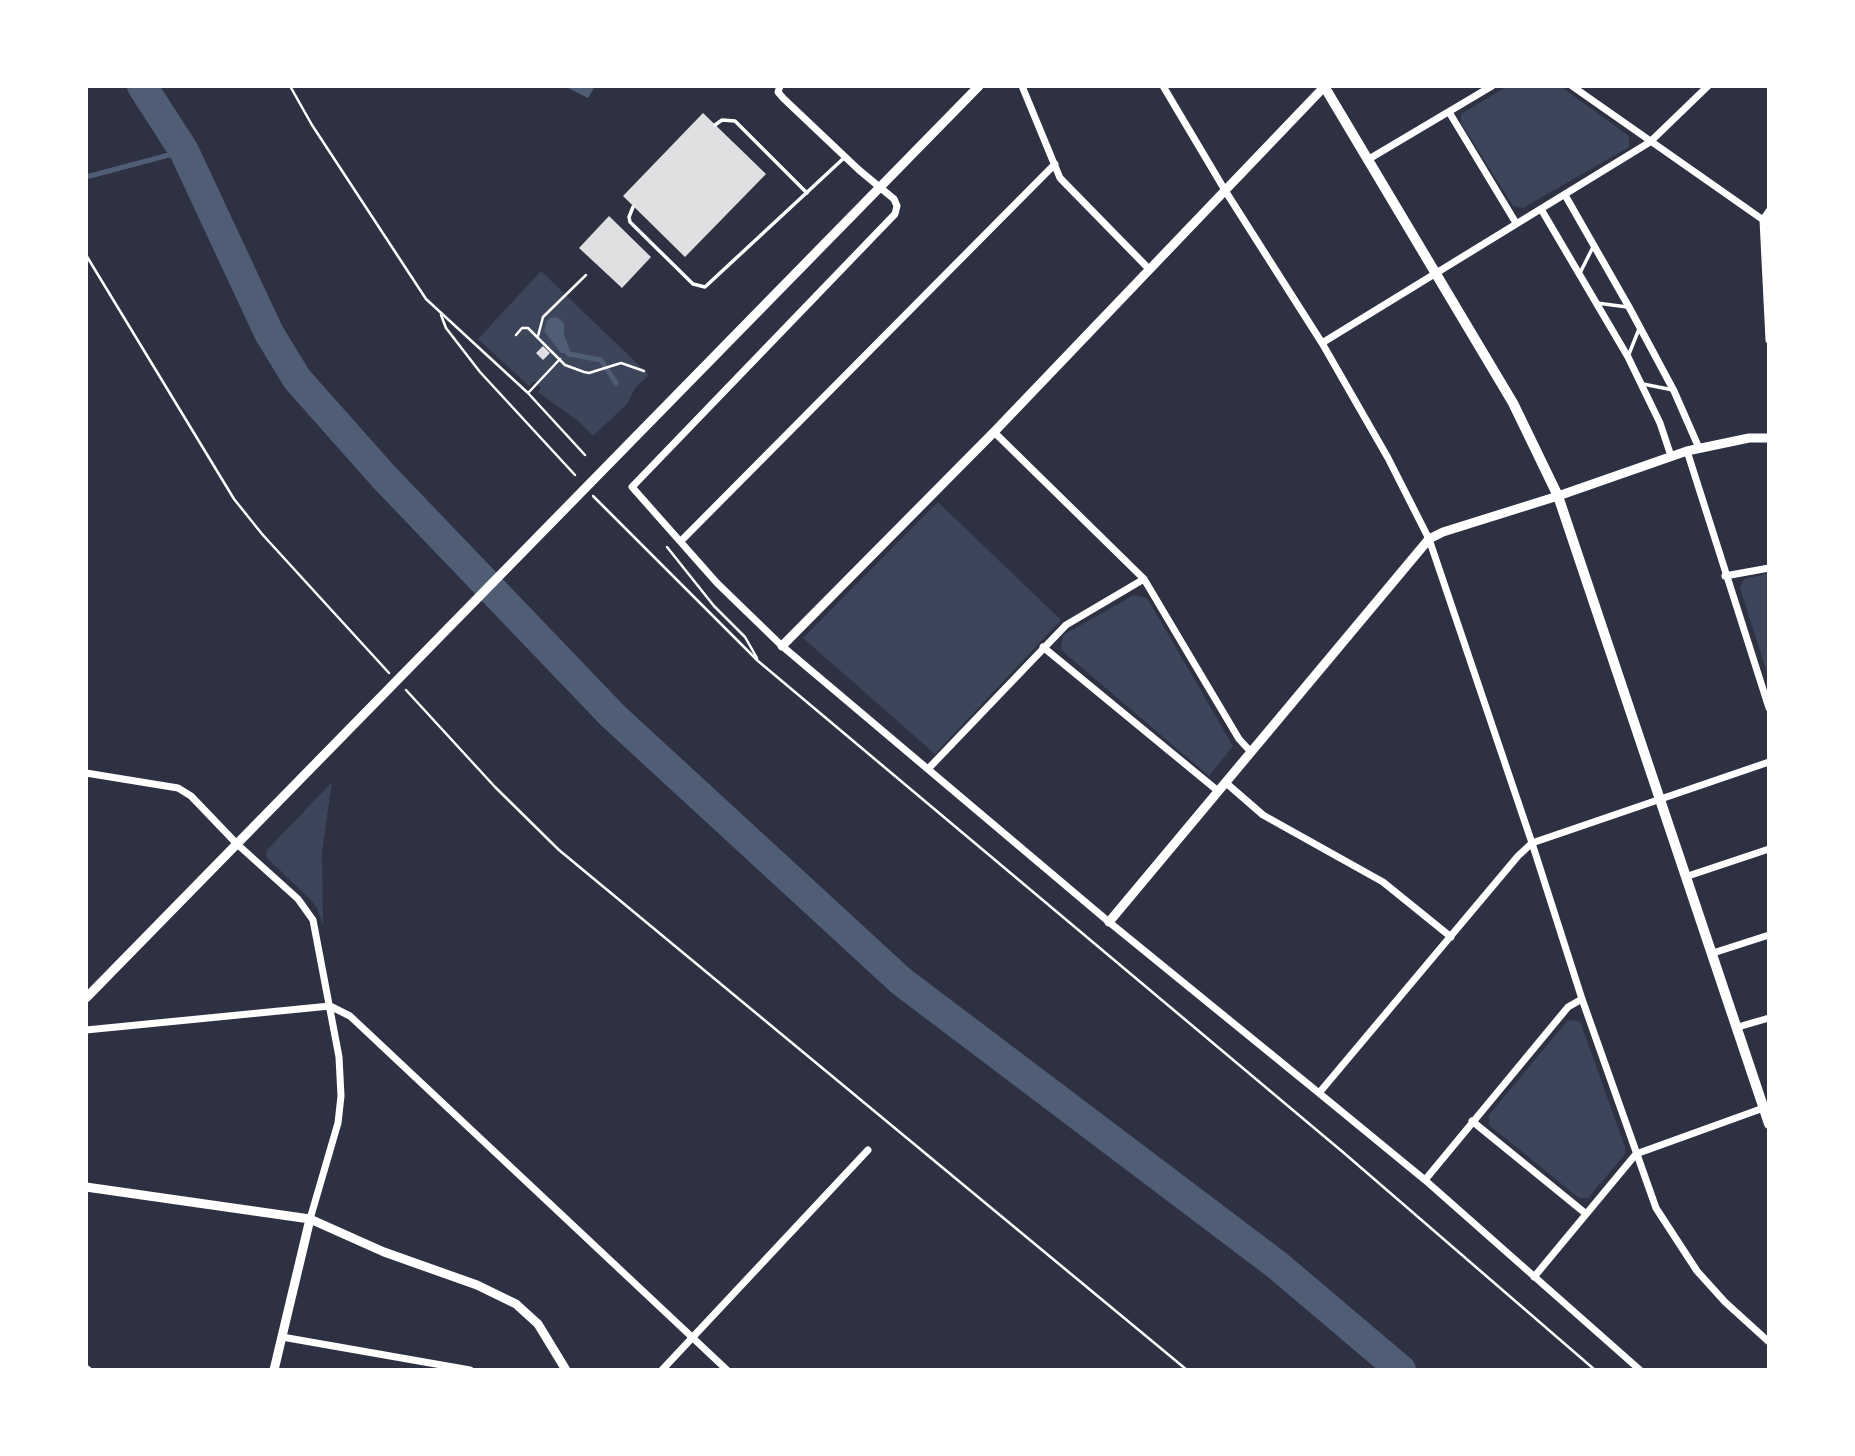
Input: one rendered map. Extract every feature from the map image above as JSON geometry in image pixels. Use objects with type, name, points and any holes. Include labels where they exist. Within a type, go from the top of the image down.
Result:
[{"type":"main road","points":[[1325,86],[1513,403],[1558,496],[1766,1107],[1769,1124]]},
{"type":"street","points":[[780,86],[778,92],[783,98],[894,199],[897,206],[895,215],[632,487],[717,583],[782,646],[1109,922],[1425,1180],[1640,1370]]},
{"type":"street","points":[[86,998],[979,86]]},
{"type":"street","points":[[1022,86],[1060,178],[1149,269]]},
{"type":"street","points":[[1163,86],[1226,192],[1322,343],[1388,458],[1429,540],[1582,999],[1656,1208],[1697,1271],[1725,1302],[1769,1342]]},
{"type":"street","points":[[782,646],[994,432],[1325,86]]},
{"type":"street","points":[[1368,159],[1492,86]]},
{"type":"street","points":[[1572,86],[1766,222]]},
{"type":"street","points":[[1322,343],[1650,142],[1708,86]]},
{"type":"street","points":[[1449,112],[1517,223]]},
{"type":"street","points":[[681,541],[1055,164]]},
{"type":"street","points":[[1564,195],[1640,327],[1674,391],[1699,449]]},
{"type":"street","points":[[1541,209],[1628,357],[1660,423],[1671,456]]},
{"type":"street","points":[[1769,211],[1766,222],[1769,340]]},
{"type":"street","points":[[994,432],[1144,579],[1239,739],[1251,752]]},
{"type":"street","points":[[1109,922],[1429,540],[1443,532],[1687,451],[1749,438],[1769,438]]},
{"type":"street","points":[[1687,451],[1769,708]]},
{"type":"street","points":[[1725,576],[1769,568]]},
{"type":"street","points":[[928,769],[1066,625],[1144,579]]},
{"type":"street","points":[[1043,647],[1218,791]]},
{"type":"street","points":[[1319,1093],[1518,856],[1532,843],[1769,762]]},
{"type":"street","points":[[86,773],[178,788],[191,796],[237,844],[298,899],[313,920],[339,1057],[341,1096],[338,1123],[310,1219],[274,1370]]},
{"type":"street","points":[[1225,782],[1263,816],[1384,882],[1451,937]]},
{"type":"street","points":[[1688,876],[1769,849]]},
{"type":"street","points":[[1713,953],[1769,935]]},
{"type":"street","points":[[1425,1180],[1568,1007],[1582,999]]},
{"type":"street","points":[[86,1030],[330,1006],[350,1016],[727,1370]]},
{"type":"street","points":[[1738,1027],[1769,1018]]},
{"type":"street","points":[[1534,1277],[1636,1154],[1766,1107]]},
{"type":"street","points":[[1472,1121],[1585,1213]]},
{"type":"street","points":[[662,1370],[868,1150]]},
{"type":"street","points":[[86,1187],[310,1219],[384,1252],[477,1285],[516,1304],[538,1324],[566,1370]]},
{"type":"street","points":[[282,1338],[470,1370]]},
{"type":"lane","points":[[715,125],[722,120],[735,121],[807,193]]},
{"type":"lane","points":[[633,207],[630,222],[693,284],[705,287],[845,157]]},
{"type":"lane","points":[[1579,275],[1594,246]]},
{"type":"lane","points":[[1595,302],[1629,307]]},
{"type":"lane","points":[[1628,357],[1640,327]]},
{"type":"lane","points":[[1641,384],[1674,391]]},
{"type":"path","points":[[290,86],[312,125],[426,299],[528,393],[585,455]]},
{"type":"path","points":[[86,256],[234,499],[262,534],[384,668]]},
{"type":"path","points":[[538,336],[543,317],[586,275]]},
{"type":"path","points":[[440,313],[446,328],[480,372],[575,475]]},
{"type":"path","points":[[516,335],[525,327],[538,336],[565,365],[584,372],[589,373],[621,363],[644,371]]},
{"type":"path","points":[[528,393],[560,359]]},
{"type":"path","points":[[593,496],[758,661],[1344,1153],[1595,1370]]},
{"type":"path","points":[[667,547],[714,606],[745,637],[758,661]]},
{"type":"path","points":[[404,688],[495,787],[559,850],[1187,1370]]},
{"type":"shaded area","points":[[564,86],[595,86],[588,98]]},
{"type":"shaded area","points":[[1508,86],[1560,86],[1629,136],[1629,147],[1523,208],[1513,206],[1461,123],[1461,114]]},
{"type":"shaded area","points":[[541,271],[649,375],[635,388],[627,404],[593,436],[578,421],[538,392],[541,388],[535,381],[529,386],[478,339]]},
{"type":"shaded area","points":[[557,317],[564,323],[564,334],[570,351],[568,354],[561,353],[544,331],[547,321]]},
{"type":"shaded area","points":[[938,502],[1061,620],[935,754],[803,638]]},
{"type":"shaded area","points":[[1769,574],[1769,679],[1740,588],[1744,579]]},
{"type":"shaded area","points":[[1134,595],[1147,598],[1233,746],[1209,776],[1061,650],[1063,635]]},
{"type":"shaded area","points":[[332,782],[322,852],[323,925],[317,908],[310,899],[266,857],[267,850]]},
{"type":"shaded area","points":[[1568,1020],[1580,1021],[1625,1147],[1625,1154],[1588,1198],[1579,1198],[1489,1125],[1489,1115]]},
{"type":"building","points":[[703,113],[766,174],[685,257],[623,196]]},
{"type":"building","points":[[609,216],[651,257],[622,288],[579,248]]},
{"type":"building","points":[[543,346],[550,353],[543,360],[536,353]]},
{"type":"waterway","points":[[142,86],[184,151],[269,333],[297,379],[384,477],[613,716],[901,981],[1277,1265],[1401,1370]]},
{"type":"waterway","points":[[86,177],[184,151]]},
{"type":"waterway","points":[[564,349],[569,354],[601,360],[616,383]]}]
